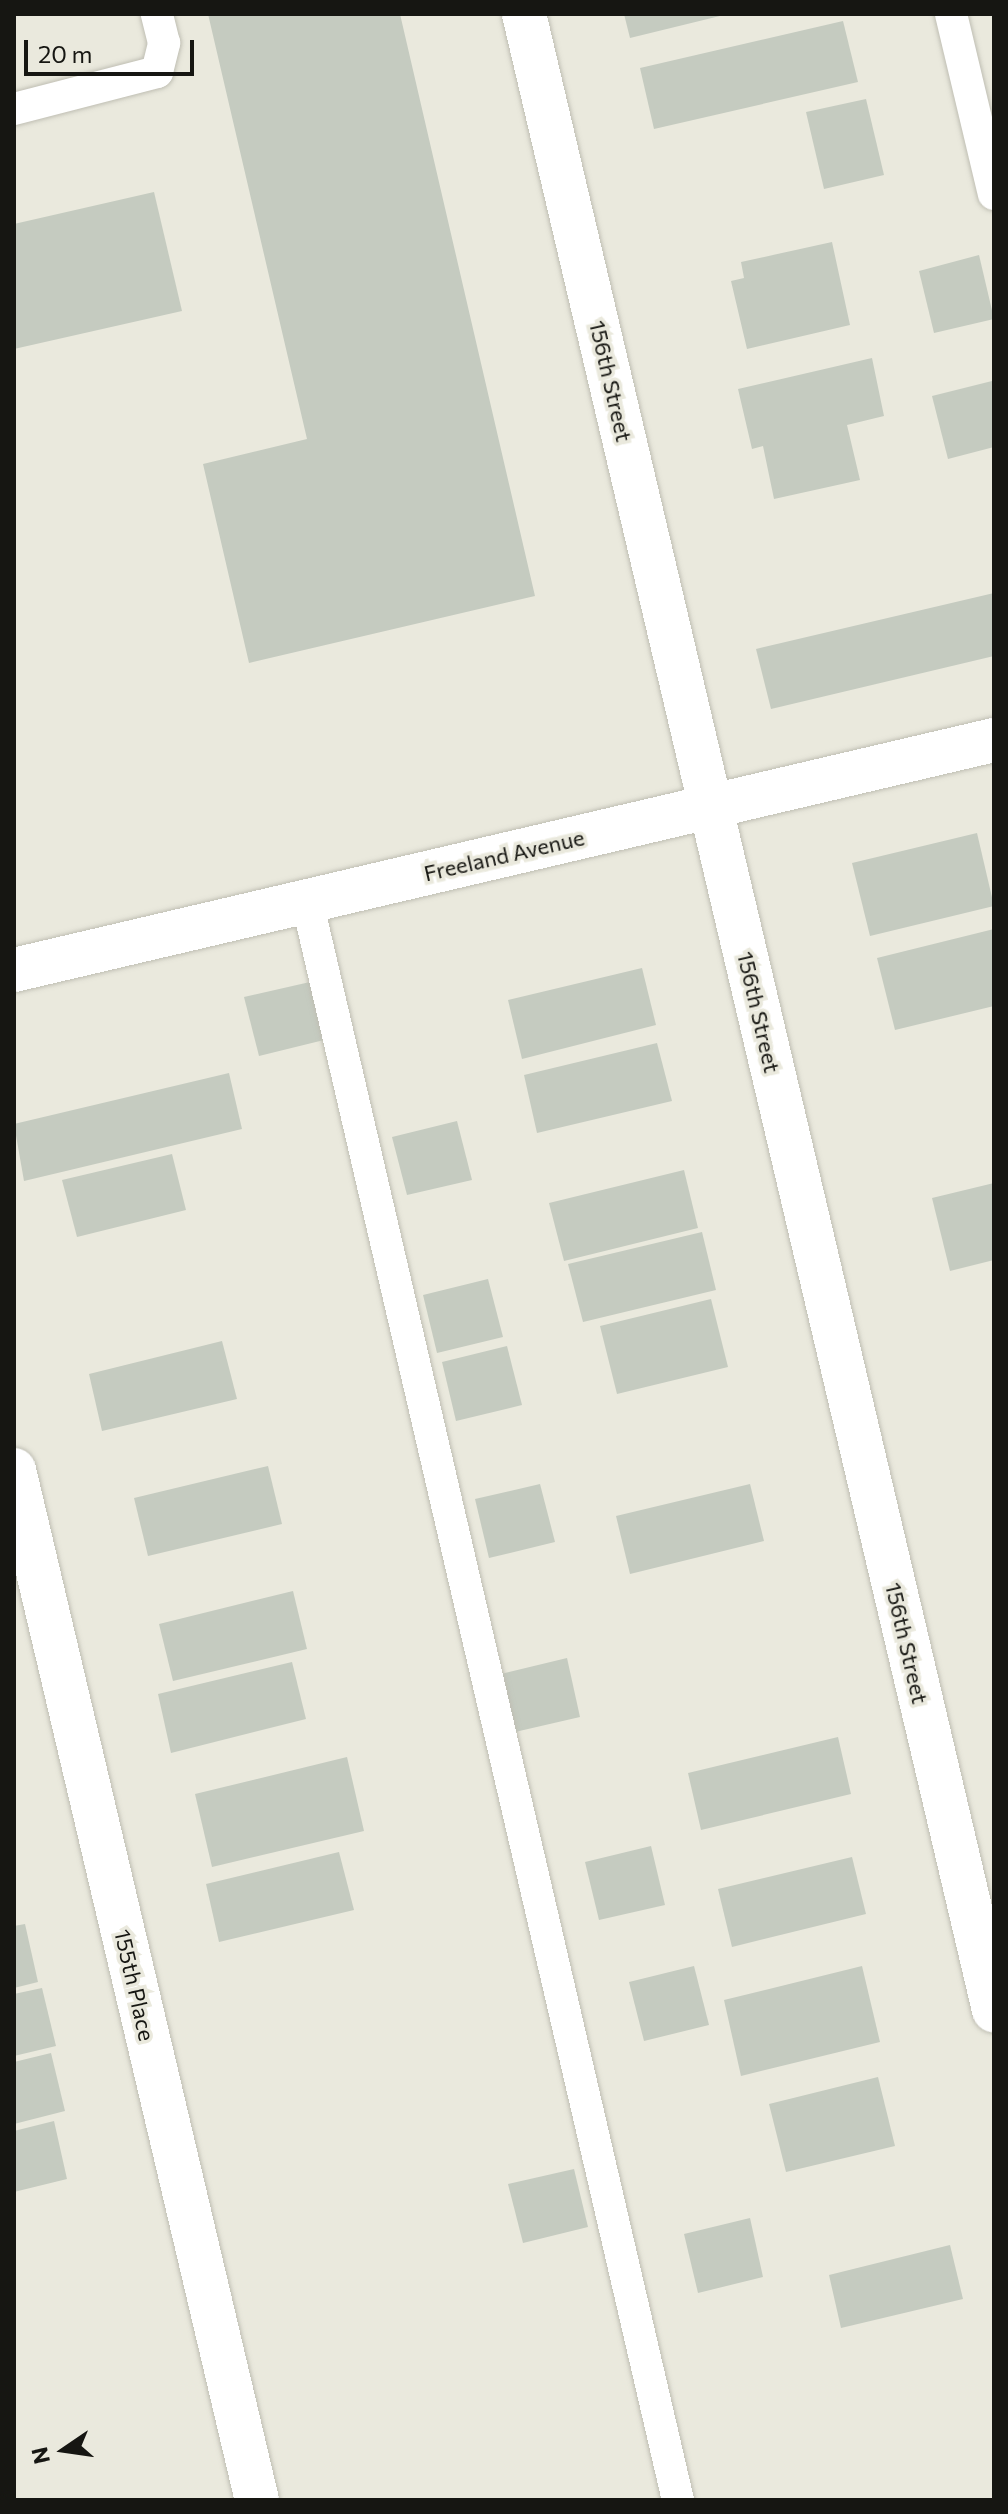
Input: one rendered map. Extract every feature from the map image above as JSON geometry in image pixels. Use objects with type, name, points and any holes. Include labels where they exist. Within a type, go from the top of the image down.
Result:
[{"type":"street","name":"156th Street","points":[[524,14],[994,2010]]},
{"type":"street","name":"Freeland Avenue","points":[[14,970],[994,740]]},
{"type":"street","name":"155th Place","points":[[14,1470],[257,2500]]},
{"type":"lane","points":[[14,109],[157,72],[164,43],[157,14]]},
{"type":"lane","points":[[951,14],[994,194]]},
{"type":"lane","points":[[307,901],[678,2500]]},
{"type":"building","points":[[208,14],[400,14],[535,596],[249,663],[203,464],[307,439]]},
{"type":"building","points":[[624,14],[723,14],[724,15],[630,38]]},
{"type":"building","points":[[843,21],[858,82],[654,129],[640,68]]},
{"type":"building","points":[[866,99],[884,175],[824,189],[806,112]]},
{"type":"building","points":[[154,192],[182,311],[14,349],[14,224]]},
{"type":"building","points":[[832,242],[850,325],[747,349],[731,281],[744,278],[741,262]]},
{"type":"building","points":[[979,255],[994,319],[934,333],[919,271]]},
{"type":"building","points":[[872,358],[884,416],[847,425],[860,480],[774,499],[763,446],[752,449],[738,389]]},
{"type":"building","points":[[992,381],[994,447],[948,459],[932,396]]},
{"type":"building","points":[[994,593],[994,656],[771,709],[756,649]]},
{"type":"building","points":[[977,833],[994,906],[870,936],[852,863]]},
{"type":"building","points":[[994,929],[994,1006],[895,1030],[877,958]]},
{"type":"building","points":[[642,968],[656,1025],[522,1059],[508,1000]]},
{"type":"building","points":[[310,982],[324,1040],[259,1056],[244,997]]},
{"type":"building","points":[[657,1043],[672,1101],[537,1133],[524,1075]]},
{"type":"building","points":[[229,1073],[242,1129],[24,1181],[14,1124]]},
{"type":"building","points":[[457,1121],[472,1180],[407,1195],[392,1137]]},
{"type":"building","points":[[172,1154],[186,1210],[77,1237],[62,1180]]},
{"type":"building","points":[[684,1170],[698,1228],[564,1261],[549,1203]]},
{"type":"building","points":[[994,1183],[994,1260],[950,1271],[932,1198]]},
{"type":"building","points":[[702,1232],[716,1290],[583,1322],[568,1264]]},
{"type":"building","points":[[488,1279],[503,1337],[437,1353],[423,1295]]},
{"type":"building","points":[[711,1299],[728,1367],[617,1394],[600,1326]]},
{"type":"building","points":[[222,1341],[237,1399],[102,1431],[89,1374]]},
{"type":"building","points":[[507,1346],[522,1405],[456,1421],[442,1362]]},
{"type":"building","points":[[268,1466],[282,1524],[148,1556],[134,1498]]},
{"type":"building","points":[[540,1484],[555,1542],[489,1558],[475,1499]]},
{"type":"building","points":[[750,1484],[764,1541],[630,1574],[616,1516]]},
{"type":"building","points":[[293,1591],[307,1649],[173,1681],[159,1624]]},
{"type":"building","points":[[567,1658],[580,1717],[515,1732],[501,1674]]},
{"type":"building","points":[[292,1662],[306,1719],[171,1753],[158,1694]]},
{"type":"building","points":[[838,1737],[851,1794],[701,1830],[688,1773]]},
{"type":"building","points":[[347,1757],[364,1831],[212,1867],[195,1794]]},
{"type":"building","points":[[651,1846],[665,1905],[599,1920],[585,1862]]},
{"type":"building","points":[[339,1852],[354,1910],[219,1942],[206,1884]]},
{"type":"building","points":[[852,1857],[866,1914],[732,1947],[718,1889]]},
{"type":"building","points":[[25,1924],[38,1982],[14,1988],[14,1926]]},
{"type":"building","points":[[694,1966],[709,2025],[644,2041],[629,1982]]},
{"type":"building","points":[[862,1966],[880,2042],[741,2076],[724,2000]]},
{"type":"building","points":[[42,1988],[56,2046],[14,2056],[14,1994]]},
{"type":"building","points":[[51,2053],[65,2111],[14,2124],[14,2062]]},
{"type":"building","points":[[878,2077],[895,2146],[786,2172],[769,2104]]},
{"type":"building","points":[[54,2121],[67,2179],[14,2192],[14,2131]]},
{"type":"building","points":[[574,2169],[588,2227],[523,2243],[508,2184]]},
{"type":"building","points":[[750,2218],[763,2277],[698,2293],[684,2234]]},
{"type":"building","points":[[950,2245],[963,2299],[841,2328],[829,2275]]}]
